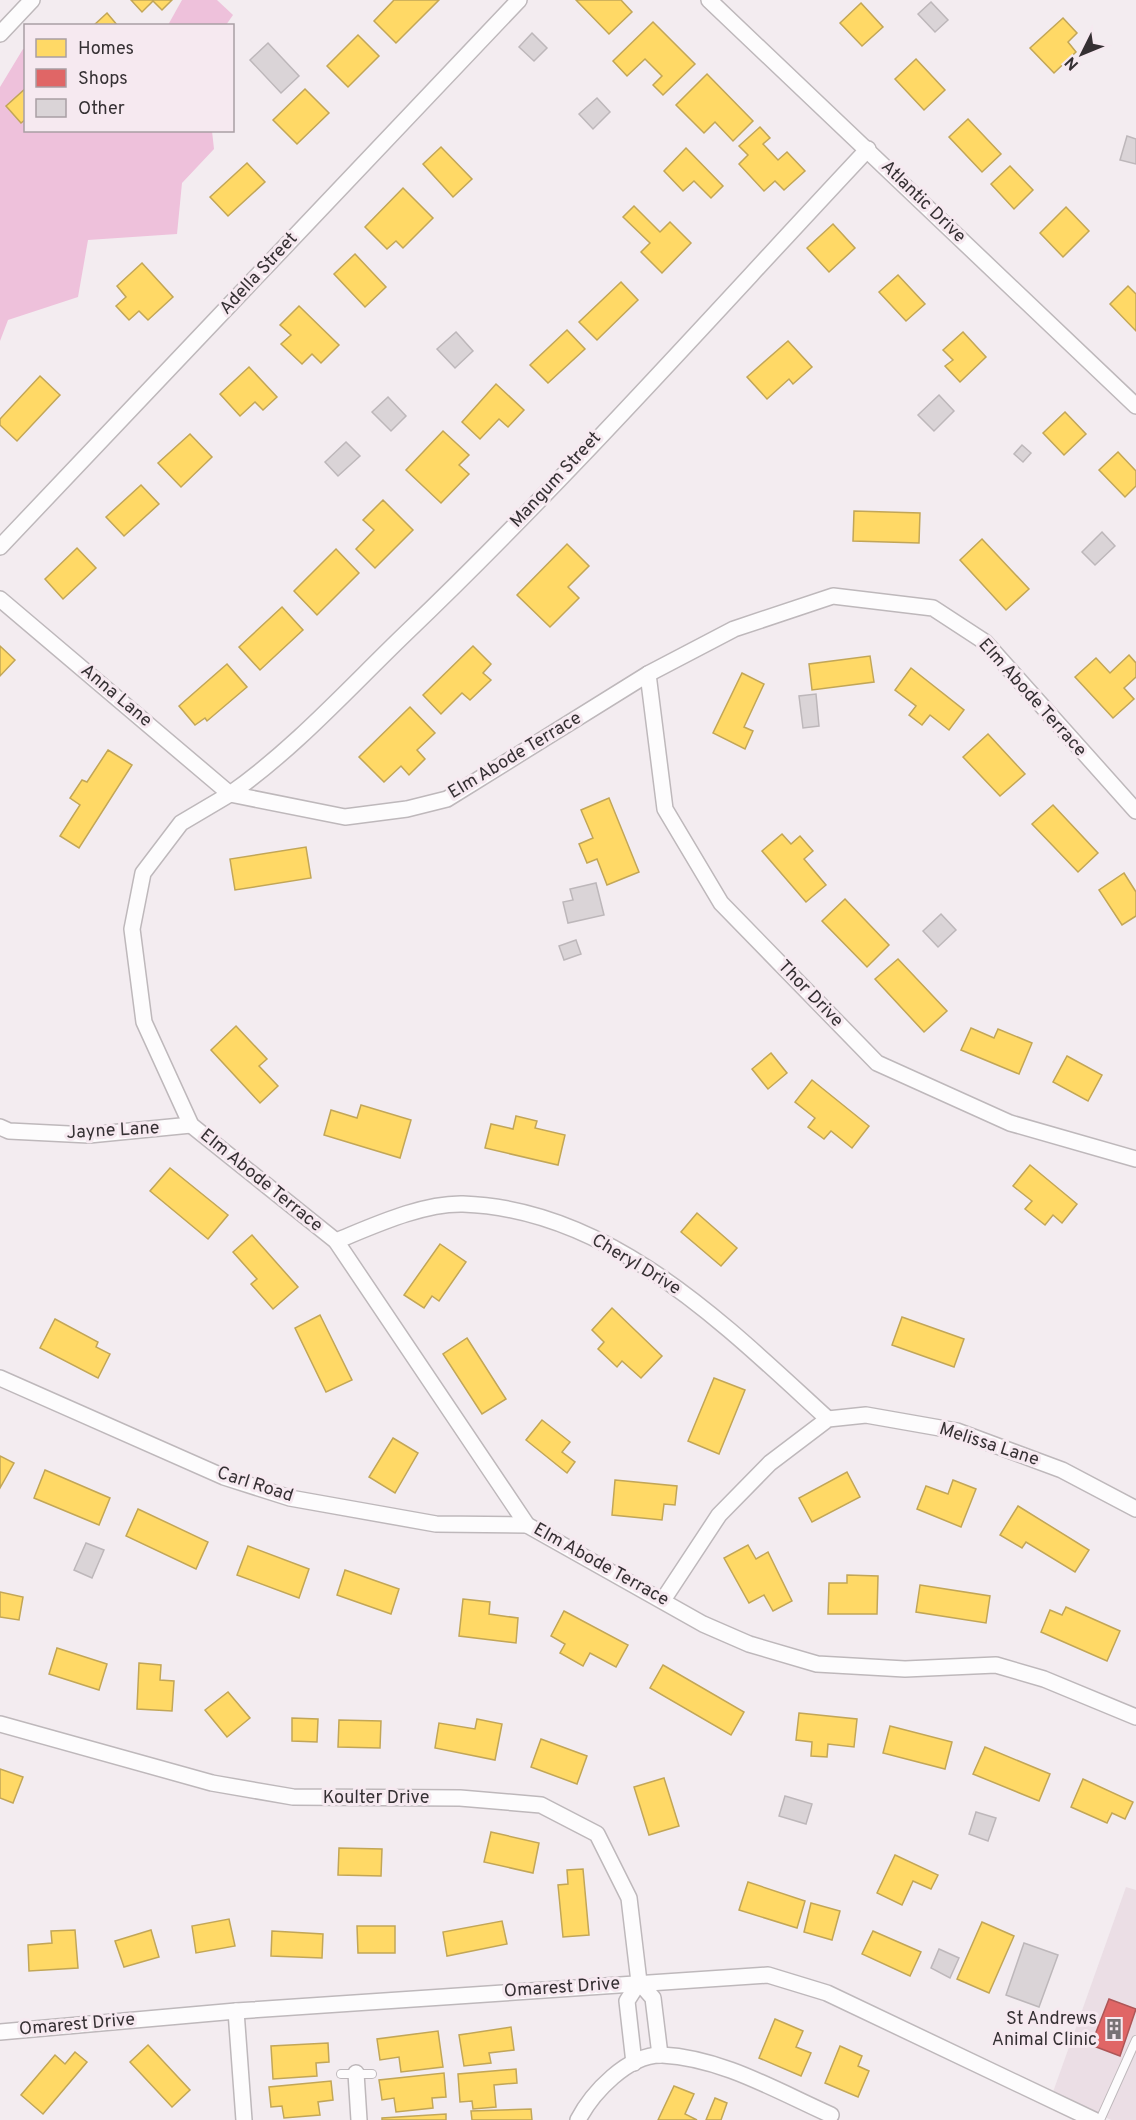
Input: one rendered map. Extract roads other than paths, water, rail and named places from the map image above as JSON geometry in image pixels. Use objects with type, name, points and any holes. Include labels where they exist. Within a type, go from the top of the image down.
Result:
[{"type":"street","points":[[0,34],[32,0]]},
{"type":"street","name":"Adella Street","points":[[0,547],[519,0]]},
{"type":"street","name":"Atlantic Drive","points":[[709,0],[1136,406]]},
{"type":"street","name":"Mangum Street","points":[[230,794],[264,769],[468,573],[868,149]]},
{"type":"street","name":"Elm Abode Terrace","points":[[1136,811],[986,642],[933,608],[833,596],[734,629],[648,674],[447,799],[407,809],[345,817],[230,794],[181,824],[143,873],[132,929],[144,1022],[191,1125],[336,1241],[528,1525],[703,1624],[749,1644],[817,1664],[904,1669],[996,1665],[1044,1679],[1136,1717]]},
{"type":"street","name":"Anna Lane","points":[[0,599],[230,794]]},
{"type":"street","name":"Thor Drive","points":[[648,674],[665,809],[721,903],[877,1063],[1010,1123],[1136,1160]]},
{"type":"street","name":"Jayne Lane","points":[[0,1127],[9,1131],[89,1135],[191,1125]]},
{"type":"street","name":"Cheryl Drive","points":[[336,1241],[400,1215],[462,1204],[534,1215],[606,1243],[678,1289],[724,1325],[828,1419]]},
{"type":"street","name":"Carl Road","points":[[0,1378],[224,1477],[290,1498],[436,1524],[528,1525]]},
{"type":"street","name":"Melissa Lane","points":[[828,1419],[866,1415],[957,1431],[1062,1470],[1136,1509]]},
{"type":"street","points":[[663,1600],[719,1515],[770,1463],[828,1419]]},
{"type":"street","name":"Koulter Drive","points":[[0,1724],[212,1783],[293,1797],[460,1798],[541,1805],[597,1834],[629,1898],[639,1982]]},
{"type":"street","name":"Omarest Drive","points":[[0,2032],[236,2011],[768,1975],[817,1990],[1094,2120]]},
{"type":"street","points":[[634,2063],[627,2001],[639,1982],[653,1998],[660,2055]]},
{"type":"street","points":[[236,2011],[244,2120]]},
{"type":"street","points":[[578,2120],[585,2106],[605,2082],[634,2063],[660,2055],[721,2065],[831,2115]]},
{"type":"street","points":[[348,2074],[359,2120]]},
{"type":"lane","points":[[1100,2120],[1136,2040]]},
{"type":"lane","points":[[348,2074],[372,2074]]},
{"type":"place","name":"St Andrews Animal Clinic","points":[[1114,2029]]}]
